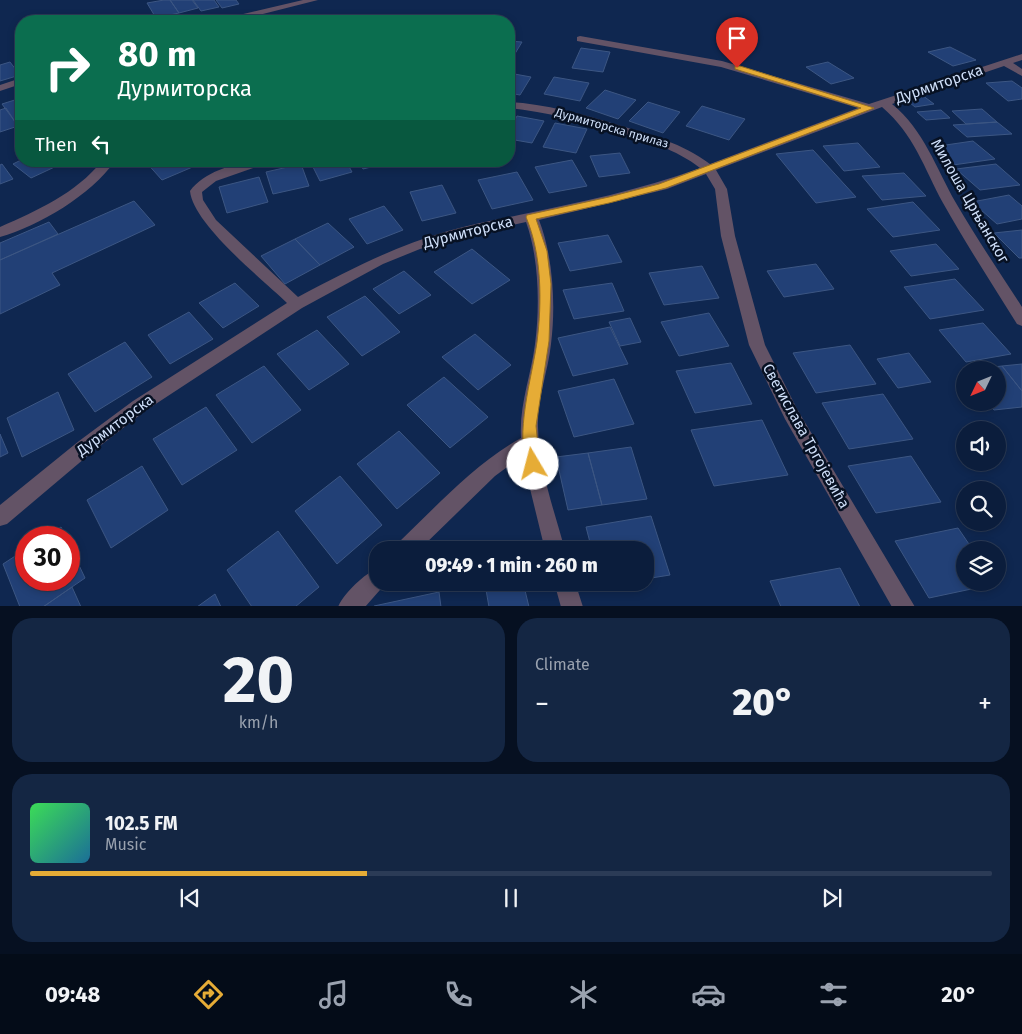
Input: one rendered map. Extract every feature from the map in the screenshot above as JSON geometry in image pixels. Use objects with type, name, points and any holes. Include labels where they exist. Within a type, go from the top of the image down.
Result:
[{"type":"street","points":[[248,15],[314,0]]},
{"type":"street","points":[[580,39],[722,64],[870,108]]},
{"type":"street","name":"Дурмиторска","points":[[0,517],[85,446],[139,406],[297,304],[378,261],[415,246],[453,234],[641,192],[709,169],[870,108],[1022,57]]},
{"type":"street","points":[[1003,62],[1022,73]]},
{"type":"street","points":[[0,88],[15,83]]},
{"type":"street","name":"Милоша Црњанског","points":[[884,104],[902,118],[910,129],[932,166],[949,202],[1022,320]]},
{"type":"street","name":"Дурмиторска прилаз","points":[[515,106],[576,116],[663,142],[692,154],[709,169]]},
{"type":"street","points":[[0,232],[65,202],[99,175],[105,167]]},
{"type":"street","points":[[244,167],[212,178],[201,184],[196,191],[197,200],[211,223],[297,304]]},
{"type":"street","name":"Светислава Тргојевића","points":[[709,169],[721,189],[728,236],[757,345],[791,414],[904,606]]},
{"type":"street","points":[[531,217],[542,251],[545,284],[543,341],[530,414],[530,442],[533,464],[553,541]]},
{"type":"street","points":[[414,541],[488,470],[505,456],[530,442]]},
{"type":"street","points":[[350,606],[369,587]]},
{"type":"street","points":[[567,591],[572,606]]},
{"type":"building","points":[[170,0],[179,13],[154,15],[147,3]]},
{"type":"building","points":[[170,0],[192,0],[198,8],[179,13]]},
{"type":"building","points":[[193,0],[214,0],[219,7],[201,11]]},
{"type":"building","points":[[216,0],[236,0],[239,4],[222,8]]},
{"type":"building","points":[[515,41],[522,42],[515,54]]},
{"type":"building","points":[[950,47],[976,60],[953,66],[928,52]]},
{"type":"building","points":[[581,48],[610,52],[603,72],[572,68]]},
{"type":"building","points":[[10,62],[15,68],[15,76],[0,81],[0,65]]},
{"type":"building","points":[[828,62],[854,78],[831,84],[806,67]]},
{"type":"building","points":[[515,74],[531,77],[520,95],[515,94]]},
{"type":"building","points":[[554,77],[589,83],[580,101],[544,94]]},
{"type":"building","points":[[1012,81],[1022,88],[1022,99],[1008,101],[986,83]]},
{"type":"building","points":[[605,90],[636,100],[618,119],[586,108]]},
{"type":"building","points":[[922,95],[934,104],[915,107],[904,98]]},
{"type":"building","points":[[15,100],[15,122],[2,104]]},
{"type":"building","points":[[648,102],[680,112],[663,133],[629,121]]},
{"type":"building","points":[[702,106],[745,119],[729,140],[686,126]]},
{"type":"building","points":[[6,108],[15,122],[15,127],[0,132],[0,110]]},
{"type":"building","points":[[982,109],[997,122],[966,124],[952,111]]},
{"type":"building","points":[[941,110],[950,118],[926,120],[917,112]]},
{"type":"building","points":[[517,116],[544,121],[532,143],[515,140],[515,120]]},
{"type":"building","points":[[997,122],[1012,134],[967,137],[953,125]]},
{"type":"building","points":[[555,123],[587,129],[576,153],[543,147]]},
{"type":"building","points":[[973,141],[995,159],[953,165],[932,147]]},
{"type":"building","points":[[858,143],[880,167],[844,171],[823,146]]},
{"type":"building","points":[[813,150],[856,197],[816,203],[776,154]]},
{"type":"building","points":[[620,153],[630,173],[599,177],[590,156]]},
{"type":"building","points":[[572,160],[587,186],[549,193],[535,167]]},
{"type":"building","points":[[2,164],[13,179],[0,184],[0,165]]},
{"type":"building","points":[[996,164],[1020,185],[980,190],[956,169]]},
{"type":"building","points":[[17,167],[55,167],[31,178]]},
{"type":"building","points":[[150,167],[193,167],[162,180]]},
{"type":"building","points":[[288,167],[302,167],[309,186],[273,194],[266,172]]},
{"type":"building","points":[[313,167],[349,167],[352,172],[320,181]]},
{"type":"building","points":[[517,172],[533,200],[492,209],[478,180]]},
{"type":"building","points":[[904,173],[926,196],[882,200],[862,176]]},
{"type":"building","points":[[259,177],[268,202],[227,213],[219,187]]},
{"type":"building","points":[[442,185],[456,213],[422,221],[410,192]]},
{"type":"building","points":[[1009,195],[1022,206],[1022,219],[997,224],[972,202]]},
{"type":"building","points":[[134,201],[155,225],[52,273],[60,285],[0,314],[0,260]]},
{"type":"building","points":[[913,202],[940,230],[893,237],[867,209]]},
{"type":"building","points":[[384,206],[403,230],[367,244],[349,219]]},
{"type":"building","points":[[49,222],[58,234],[0,260],[0,243]]},
{"type":"building","points":[[328,223],[354,247],[320,265],[295,239]]},
{"type":"building","points":[[1022,230],[1022,258],[1019,258],[994,233]]},
{"type":"building","points":[[608,235],[622,262],[570,271],[558,243]]},
{"type":"building","points":[[295,239],[320,265],[285,284],[261,256]]},
{"type":"building","points":[[936,244],[959,269],[911,276],[890,251]]},
{"type":"building","points":[[472,249],[510,280],[472,304],[434,272]]},
{"type":"building","points":[[816,264],[834,289],[784,297],[767,271]]},
{"type":"building","points":[[702,266],[719,298],[664,305],[649,273]]},
{"type":"building","points":[[404,271],[431,295],[399,314],[373,289]]},
{"type":"building","points":[[955,279],[984,310],[930,319],[904,287]]},
{"type":"building","points":[[235,283],[259,306],[223,328],[199,303]]},
{"type":"building","points":[[612,283],[624,311],[574,319],[563,290]]},
{"type":"building","points":[[365,296],[400,332],[362,356],[327,317]]},
{"type":"building","points":[[189,312],[213,339],[170,364],[148,335]]},
{"type":"building","points":[[709,313],[729,346],[679,356],[661,322]]},
{"type":"building","points":[[630,318],[641,342],[620,346],[609,322]]},
{"type":"building","points":[[983,323],[1011,354],[965,361],[939,330]]},
{"type":"building","points":[[610,327],[628,364],[573,376],[558,338]]},
{"type":"building","points":[[317,330],[349,364],[309,390],[277,354]]},
{"type":"building","points":[[475,334],[511,365],[478,390],[442,357]]},
{"type":"building","points":[[125,342],[152,377],[95,412],[68,374]]},
{"type":"building","points":[[850,345],[876,384],[816,393],[793,353]]},
{"type":"building","points":[[909,353],[931,382],[898,388],[877,359]]},
{"type":"building","points":[[731,363],[752,404],[695,413],[676,371]]},
{"type":"building","points":[[1022,364],[1022,391],[1006,371],[1006,366]]},
{"type":"building","points":[[264,366],[301,410],[252,443],[216,395]]},
{"type":"building","points":[[1006,371],[1022,391],[1022,407],[1006,409]]},
{"type":"building","points":[[444,377],[488,417],[450,448],[407,405]]},
{"type":"building","points":[[614,379],[634,424],[574,437],[558,391]]},
{"type":"building","points":[[58,392],[74,430],[22,457],[7,418]]},
{"type":"building","points":[[883,394],[913,439],[849,449],[822,403]]},
{"type":"building","points":[[206,407],[237,450],[182,485],[153,439]]},
{"type":"building","points":[[762,420],[788,475],[714,486],[691,430]]},
{"type":"building","points":[[399,431],[440,473],[397,509],[357,464]]},
{"type":"building","points":[[0,434],[8,453],[0,457]]},
{"type":"building","points":[[631,447],[647,499],[602,505],[588,453]]},
{"type":"building","points":[[588,453],[602,505],[568,510],[556,457]]},
{"type":"building","points":[[911,456],[941,502],[876,513],[848,466]]},
{"type":"building","points":[[142,466],[168,510],[111,548],[87,500]]},
{"type":"building","points":[[340,476],[382,525],[337,564],[295,511]]},
{"type":"building","points":[[651,516],[670,575],[654,578],[654,541],[590,541],[586,527]]},
{"type":"building","points":[[956,528],[956,531],[960,531],[967,541],[956,541],[956,591],[962,591],[929,598],[895,541]]},
{"type":"building","points":[[278,531],[319,587],[296,606],[251,606],[227,570]]},
{"type":"building","points":[[15,556],[15,591],[66,591],[44,606],[20,606],[3,564]]},
{"type":"building","points":[[80,567],[85,578],[80,581]]},
{"type":"building","points":[[840,568],[859,606],[781,606],[770,581]]},
{"type":"building","points":[[66,591],[74,591],[81,606],[44,606]]},
{"type":"building","points":[[486,591],[525,591],[529,606],[489,606]]},
{"type":"building","points":[[439,592],[441,606],[374,606]]},
{"type":"building","points":[[215,594],[221,606],[198,606]]},
{"type":"route","points":[[533,464],[529,426],[543,341],[545,284],[542,251],[531,217],[663,186],[870,108],[737,68]]}]
